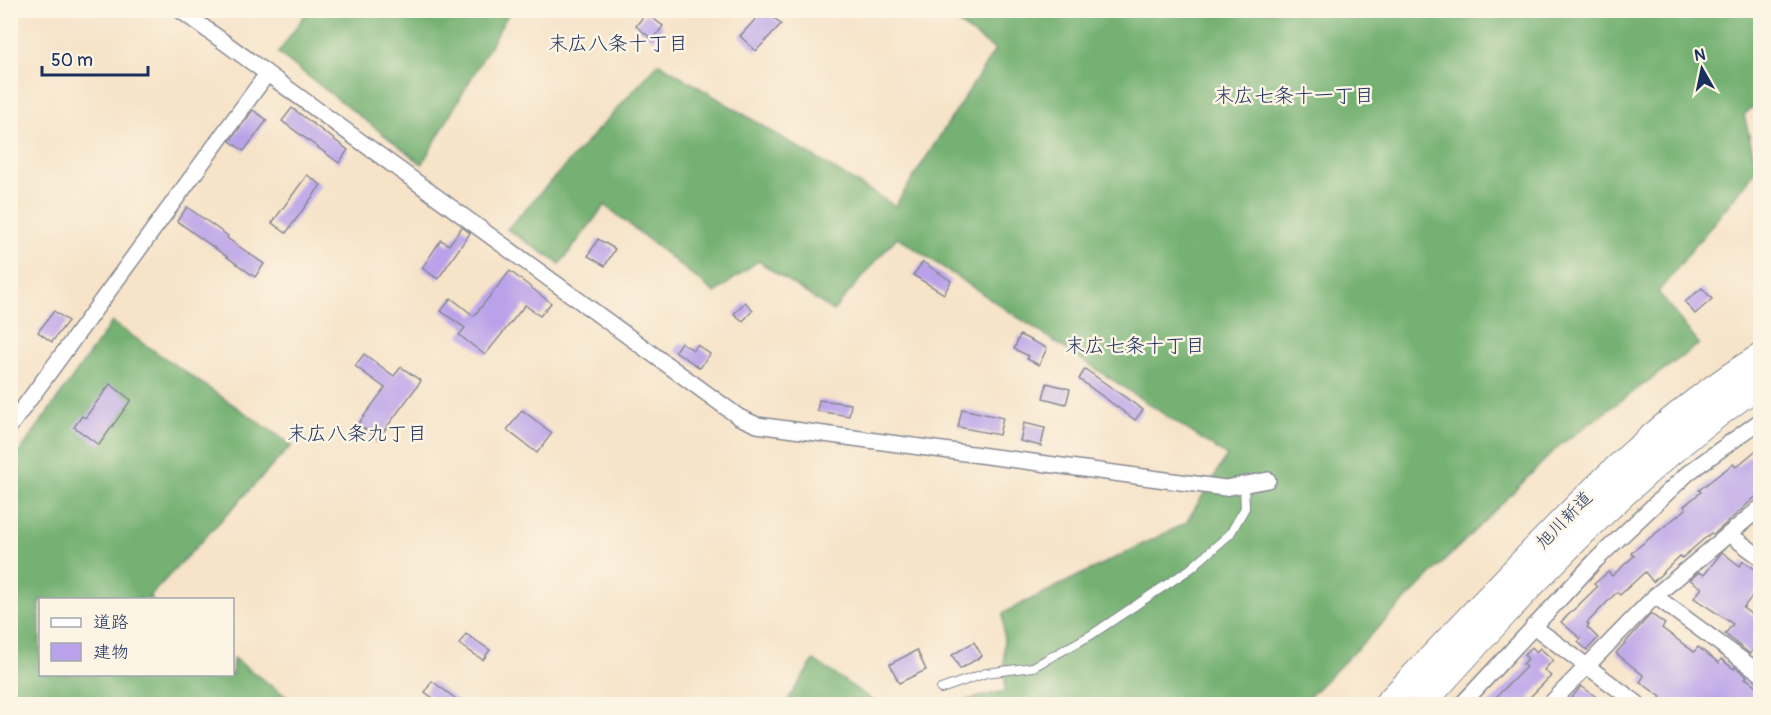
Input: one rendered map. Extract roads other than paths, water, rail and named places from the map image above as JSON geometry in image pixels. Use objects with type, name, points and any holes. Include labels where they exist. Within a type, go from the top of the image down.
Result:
[{"type":"highway","name":"旭川新道","points":[[1387,705],[1570,513],[1619,465],[1697,399],[1761,357]]},
{"type":"highway","name":"旭川新道","points":[[1422,705],[1510,607],[1638,480],[1701,426],[1761,384]]},
{"type":"street","points":[[180,10],[739,417],[758,426],[1225,488],[1268,480]]},
{"type":"street","points":[[10,426],[267,74]]},
{"type":"street","points":[[1462,705],[1596,560],[1688,473],[1761,421]]},
{"type":"street","points":[[1550,705],[1655,596],[1761,508]]},
{"type":"street","points":[[1729,534],[1761,557]]},
{"type":"street","points":[[1575,541],[1596,560]]},
{"type":"street","points":[[1655,596],[1761,673]]},
{"type":"street","points":[[1533,626],[1638,705]]},
{"type":"lane","points":[[10,294],[12,301],[10,308]]},
{"type":"lane","points":[[942,689],[986,673],[1033,666],[1091,634],[1190,569],[1230,534],[1245,508],[1244,484]]},
{"type":"district","name":"末広八条十丁目","points":[[618,43]]},
{"type":"district","name":"末広七条十一丁目","points":[[1294,95]]},
{"type":"district","name":"末広七条十丁目","points":[[1135,345]]},
{"type":"district","name":"末広八条九丁目","points":[[357,433]]}]
